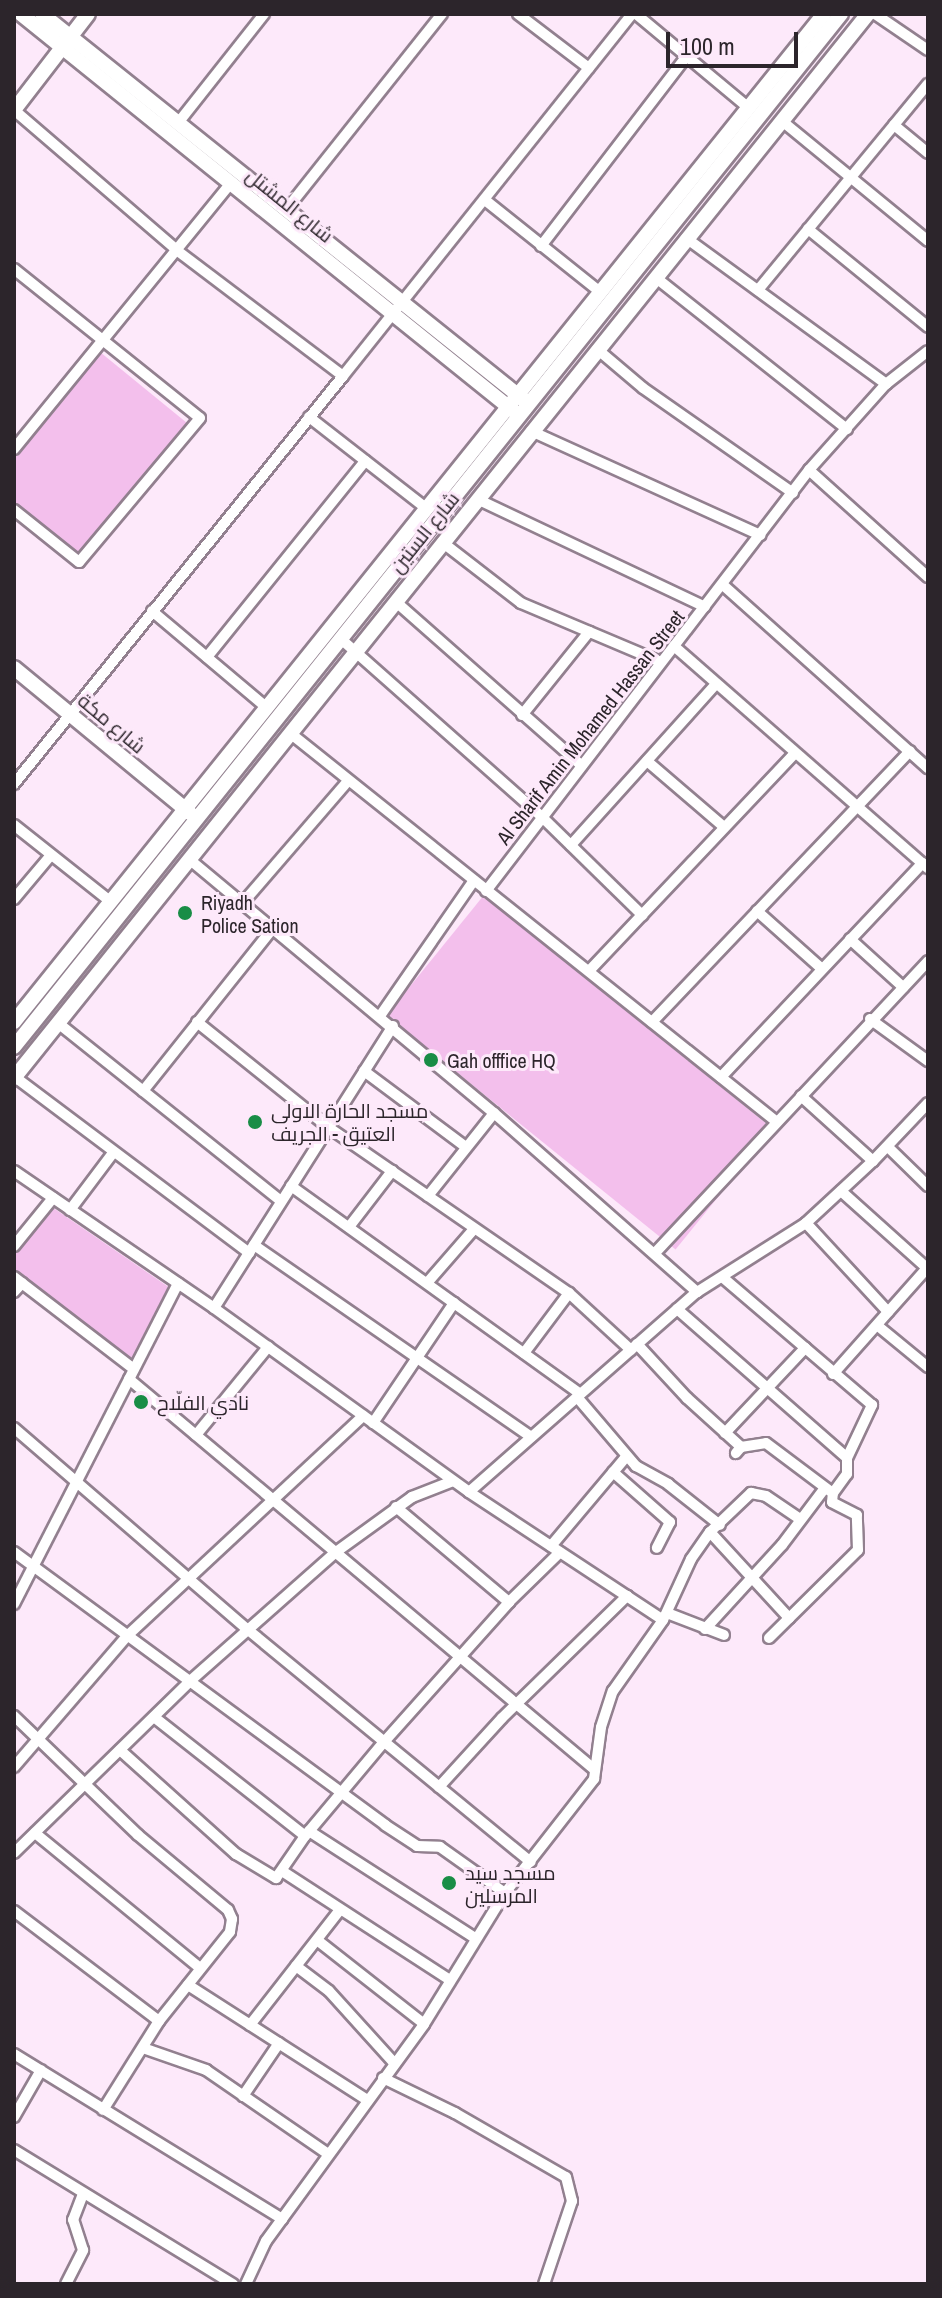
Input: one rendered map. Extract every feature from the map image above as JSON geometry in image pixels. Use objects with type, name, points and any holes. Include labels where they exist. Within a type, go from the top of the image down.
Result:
[{"type":"main road","name":"شارع المشتل","points":[[21,14],[66,42],[178,123],[286,210],[396,307]]},
{"type":"main road","name":"شارع المشتل","points":[[42,14],[66,42],[231,183],[396,307],[519,406],[543,416]]},
{"type":"main road","points":[[14,110],[88,14]]},
{"type":"main road","name":"شارع الستين","points":[[14,1078],[868,14]]},
{"type":"main road","points":[[14,1022],[111,902],[191,814],[267,708],[427,509],[519,406],[599,291],[667,220],[749,108],[833,17],[849,37]]},
{"type":"main road","name":"شارع الستين","points":[[14,1047],[191,814],[360,616],[519,406],[667,220],[818,42],[833,17]]},
{"type":"main road","points":[[818,42],[834,55]]},
{"type":"main road","name":"شارع المشتل","points":[[519,406],[531,431]]},
{"type":"main road","points":[[360,616],[374,627]]},
{"type":"main road","name":"شارع مكة","points":[[14,668],[212,830]]},
{"type":"main road","points":[[38,992],[50,1002]]},
{"type":"street","points":[[178,123],[264,14]]},
{"type":"street","points":[[286,210],[442,14]]},
{"type":"street","points":[[518,14],[589,68]]},
{"type":"street","points":[[14,784],[634,14],[749,108]]},
{"type":"street","points":[[875,14],[928,50]]},
{"type":"street","points":[[541,246],[686,57]]},
{"type":"street","points":[[758,290],[928,84]]},
{"type":"street","points":[[14,110],[178,251],[343,376]]},
{"type":"street","points":[[782,121],[928,241]]},
{"type":"street","points":[[894,125],[928,153]]},
{"type":"street","points":[[14,449],[231,183]]},
{"type":"street","points":[[485,200],[599,291]]},
{"type":"street","points":[[808,229],[928,327]]},
{"type":"street","points":[[686,238],[886,384]]},
{"type":"street","points":[[14,269],[196,411],[200,418],[79,562],[14,510]]},
{"type":"street","points":[[655,277],[847,429]]},
{"type":"street","points":[[597,349],[643,388],[793,493]]},
{"type":"street","name":"Al Sharif Amin Mohamed Hassan Street","points":[[486,891],[809,470],[886,384],[928,351]]},
{"type":"street","points":[[309,417],[427,509]]},
{"type":"street","points":[[531,431],[760,535]]},
{"type":"street","points":[[207,657],[365,461]]},
{"type":"street","points":[[809,470],[928,577]]},
{"type":"street","points":[[477,499],[705,607]]},
{"type":"street","points":[[442,542],[521,603],[661,662]]},
{"type":"street","points":[[723,585],[928,768]]},
{"type":"street","points":[[395,601],[582,766]]},
{"type":"street","points":[[152,611],[267,708]]},
{"type":"street","points":[[522,715],[589,632]]},
{"type":"street","points":[[341,639],[543,818],[642,915]]},
{"type":"street","points":[[674,646],[795,753],[859,804],[925,866],[821,968],[721,1077]]},
{"type":"street","points":[[571,845],[716,684]]},
{"type":"street","points":[[290,733],[777,1122]]},
{"type":"street","points":[[652,1022],[910,751]]},
{"type":"street","points":[[589,971],[795,753]]},
{"type":"street","points":[[647,761],[724,827]]},
{"type":"street","points":[[241,905],[348,781]]},
{"type":"street","points":[[14,825],[111,902]]},
{"type":"street","points":[[14,899],[51,855]]},
{"type":"street","points":[[189,859],[241,905],[393,1026],[697,1292]]},
{"type":"street","points":[[380,1016],[474,880]]},
{"type":"street","points":[[757,911],[821,968]]},
{"type":"street","points":[[143,1091],[273,928]]},
{"type":"street","points":[[850,939],[903,987]]},
{"type":"street","points":[[655,1253],[870,1019],[928,961]]},
{"type":"street","points":[[870,1019],[928,1061]]},
{"type":"street","points":[[197,1022],[328,1127],[473,1230],[569,1293],[634,1347],[725,1433],[738,1450],[766,1443],[829,1491],[834,1506],[857,1515],[858,1550],[769,1638]]},
{"type":"street","points":[[58,1023],[281,1201]]},
{"type":"street","points":[[214,1308],[393,1026]]},
{"type":"street","points":[[364,1071],[466,1147]]},
{"type":"street","points":[[14,1078],[113,1153],[251,1249],[531,1437]]},
{"type":"street","points":[[801,1096],[873,1161]]},
{"type":"street","points":[[469,1492],[697,1292],[806,1223],[924,1115],[928,1103]]},
{"type":"street","points":[[428,1196],[494,1113]]},
{"type":"street","points":[[888,1147],[928,1186]]},
{"type":"street","points":[[70,1210],[113,1153]]},
{"type":"street","points":[[14,1171],[214,1308],[453,1481],[627,1596],[665,1616],[724,1635]]},
{"type":"street","points":[[349,1227],[392,1171]]},
{"type":"street","points":[[291,1186],[579,1396],[626,1457],[645,1474],[668,1484],[720,1525]]},
{"type":"street","points":[[833,1374],[928,1268],[841,1191]]},
{"type":"street","points":[[14,1246],[53,1198]]},
{"type":"street","points":[[806,1223],[888,1312]]},
{"type":"street","points":[[427,1283],[473,1230]]},
{"type":"street","points":[[705,1629],[782,1545],[800,1519],[847,1474],[847,1458],[873,1408],[722,1277]]},
{"type":"street","points":[[14,1292],[18,1280],[132,1374],[196,1435],[594,1769]]},
{"type":"street","points":[[14,1604],[178,1284]]},
{"type":"street","points":[[524,1353],[569,1293]]},
{"type":"street","points":[[14,1767],[127,1636],[274,1500],[368,1419],[417,1358],[454,1303]]},
{"type":"street","points":[[677,1309],[847,1458]]},
{"type":"street","points":[[878,1326],[928,1367]]},
{"type":"street","points":[[196,1435],[268,1347]]},
{"type":"street","points":[[725,1433],[805,1348]]},
{"type":"street","points":[[14,1428],[77,1479],[247,1629],[531,1862]]},
{"type":"street","points":[[120,1750],[236,1854],[272,1878],[282,1871],[307,1834],[384,1742],[556,1549],[626,1457]]},
{"type":"street","points":[[613,1472],[670,1522],[657,1548]]},
{"type":"street","points":[[14,1853],[189,1682],[336,1552],[396,1507],[453,1481]]},
{"type":"street","points":[[246,2284],[252,2266],[282,2219],[424,2024],[505,1893],[594,1779],[601,1727],[613,1691],[665,1616],[691,1559],[710,1532],[751,1493],[766,1496],[800,1519]]},
{"type":"street","points":[[396,1507],[509,1602]]},
{"type":"street","points":[[710,1532],[789,1618]]},
{"type":"street","points":[[14,1552],[404,1838],[417,1846],[440,1847],[505,1893]]},
{"type":"street","points":[[439,1787],[627,1596]]},
{"type":"street","points":[[14,1716],[138,1835],[228,1910],[232,1919],[230,1932],[159,2021],[103,2110]]},
{"type":"street","points":[[154,1717],[307,1834],[475,1938]]},
{"type":"street","points":[[35,1833],[200,1968]]},
{"type":"street","points":[[282,1871],[450,1980]]},
{"type":"street","points":[[250,2025],[340,1910]]},
{"type":"street","points":[[14,1911],[159,2021]]},
{"type":"street","points":[[317,1940],[424,2024]]},
{"type":"street","points":[[296,1966],[329,1991],[394,2063]]},
{"type":"street","points":[[188,1985],[367,2100]]},
{"type":"street","points":[[243,2096],[279,2043]]},
{"type":"street","points":[[143,2048],[206,2070],[328,2154]]},
{"type":"street","points":[[14,2054],[282,2219]]},
{"type":"street","points":[[14,2117],[41,2070]]},
{"type":"street","points":[[383,2078],[455,2113],[566,2177],[572,2201],[544,2284]]},
{"type":"street","points":[[14,2150],[233,2284]]},
{"type":"street","points":[[66,2284],[83,2250],[73,2220],[83,2194]]},
{"type":"shaded area","points":[[100,352],[187,423],[82,557],[14,505],[14,457]]},
{"type":"shaded area","points":[[484,895],[773,1129],[676,1250],[386,1015]]},
{"type":"shaded area","points":[[52,1207],[170,1288],[130,1364],[14,1268],[14,1254]]},
{"type":"place","name":"Riyadh Police Sation","points":[[185,913]]},
{"type":"place","name":"Gah offfice HQ","points":[[431,1060]]},
{"type":"place","name":"مسجد الحارة الاولى العتيق - الجريف","points":[[255,1122]]},
{"type":"place","name":"نادي الفلّاح","points":[[141,1402]]},
{"type":"place","name":"مسجد سيد المرسلين","points":[[449,1883]]}]
